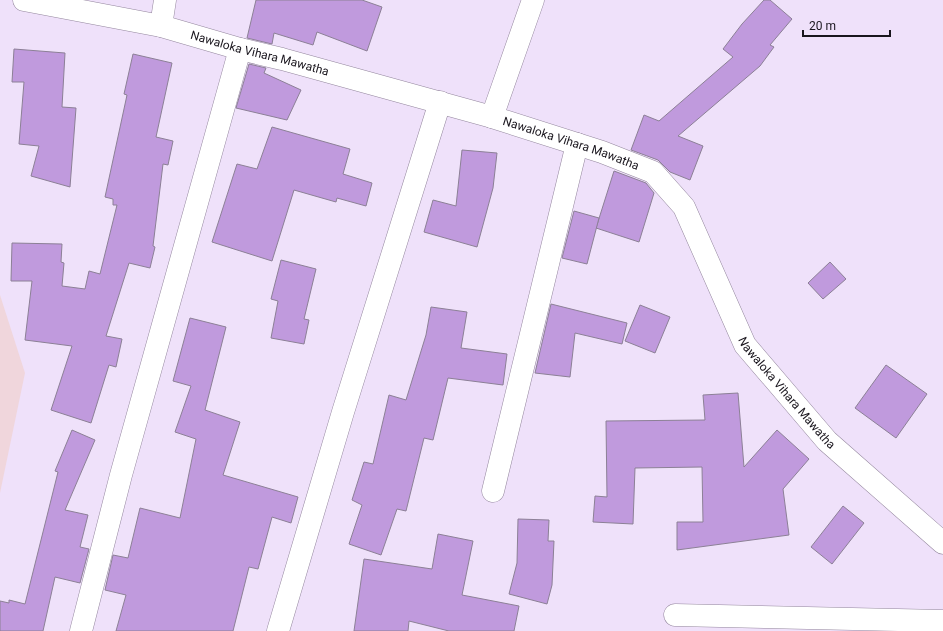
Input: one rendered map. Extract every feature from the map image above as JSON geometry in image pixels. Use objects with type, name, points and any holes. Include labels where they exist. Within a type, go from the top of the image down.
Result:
[{"type":"street","name":"Nawaloka Vihara Mawatha","points":[[24,0],[161,26],[240,50],[282,59],[440,102],[578,144],[653,172],[684,207],[745,345],[827,442],[943,543]]},
{"type":"street","points":[[161,26],[165,0]]},
{"type":"street","points":[[492,117],[533,0]]},
{"type":"street","points":[[81,631],[121,475],[240,50]]},
{"type":"street","points":[[278,631],[345,404],[440,102]]},
{"type":"street","points":[[493,491],[578,144]]},
{"type":"street","points":[[675,615],[943,621]]},
{"type":"shaded area","points":[[0,295],[25,373],[0,493]]},
{"type":"building","points":[[256,0],[362,0],[382,7],[367,51],[317,32],[313,45],[274,33],[272,44],[247,38]]},
{"type":"building","points":[[764,0],[770,0],[792,19],[770,45],[774,47],[760,66],[678,136],[703,146],[690,180],[670,172],[658,160],[631,150],[644,115],[659,121],[733,57],[723,49],[742,24]]},
{"type":"building","points":[[14,49],[65,53],[62,107],[76,108],[70,187],[31,176],[39,146],[19,144],[24,82],[12,82]]},
{"type":"building","points":[[133,54],[172,63],[156,137],[173,141],[168,165],[163,164],[153,246],[155,247],[150,268],[129,263],[106,336],[122,339],[116,367],[109,365],[91,423],[51,410],[72,346],[25,340],[32,281],[11,281],[12,243],[62,244],[61,262],[64,263],[62,286],[85,289],[89,271],[100,274],[117,205],[113,205],[113,199],[105,197],[127,95],[124,94]]},
{"type":"building","points":[[249,64],[266,68],[264,73],[301,90],[287,120],[236,108]]},
{"type":"building","points":[[272,127],[350,149],[343,174],[372,183],[366,206],[337,198],[336,202],[294,190],[272,261],[212,242],[237,164],[257,169]]},
{"type":"building","points":[[462,150],[497,153],[493,188],[477,247],[424,232],[433,200],[456,206]]},
{"type":"building","points":[[614,171],[646,183],[654,193],[639,242],[596,228]]},
{"type":"building","points":[[574,211],[599,218],[587,264],[562,258]]},
{"type":"building","points":[[281,260],[316,269],[304,319],[309,320],[304,344],[271,338],[278,301],[271,299]]},
{"type":"building","points":[[830,262],[846,279],[823,299],[808,283]]},
{"type":"building","points":[[551,304],[627,323],[622,344],[575,333],[570,377],[535,373]]},
{"type":"building","points":[[640,305],[670,317],[655,353],[625,341]]},
{"type":"building","points":[[431,307],[467,312],[461,348],[507,354],[503,385],[448,378],[433,440],[424,438],[406,511],[397,509],[381,555],[349,544],[362,505],[352,500],[364,462],[373,464],[389,395],[406,400],[426,335]]},
{"type":"building","points":[[190,318],[226,327],[205,410],[240,422],[223,475],[298,497],[291,523],[272,517],[258,569],[249,567],[233,631],[116,631],[126,595],[105,590],[113,555],[128,558],[140,508],[180,518],[196,439],[175,432],[191,386],[173,381]]},
{"type":"building","points":[[886,365],[927,394],[896,438],[855,408]]},
{"type":"building","points":[[738,393],[744,467],[777,430],[809,459],[783,489],[789,535],[677,550],[677,522],[703,522],[702,467],[635,468],[633,524],[593,522],[595,496],[607,497],[606,421],[705,420],[703,395]]},
{"type":"building","points":[[72,430],[95,440],[65,510],[88,515],[80,547],[89,549],[80,583],[55,577],[43,631],[0,631],[0,601],[9,603],[9,600],[25,604],[58,472],[55,471]]},
{"type":"building","points":[[843,506],[864,523],[832,564],[811,547]]},
{"type":"building","points":[[518,519],[549,520],[548,541],[554,541],[552,585],[547,604],[509,594],[517,563]]},
{"type":"building","points":[[438,534],[473,541],[462,595],[519,606],[514,631],[449,631],[409,621],[408,631],[354,631],[364,559],[432,569]]}]
